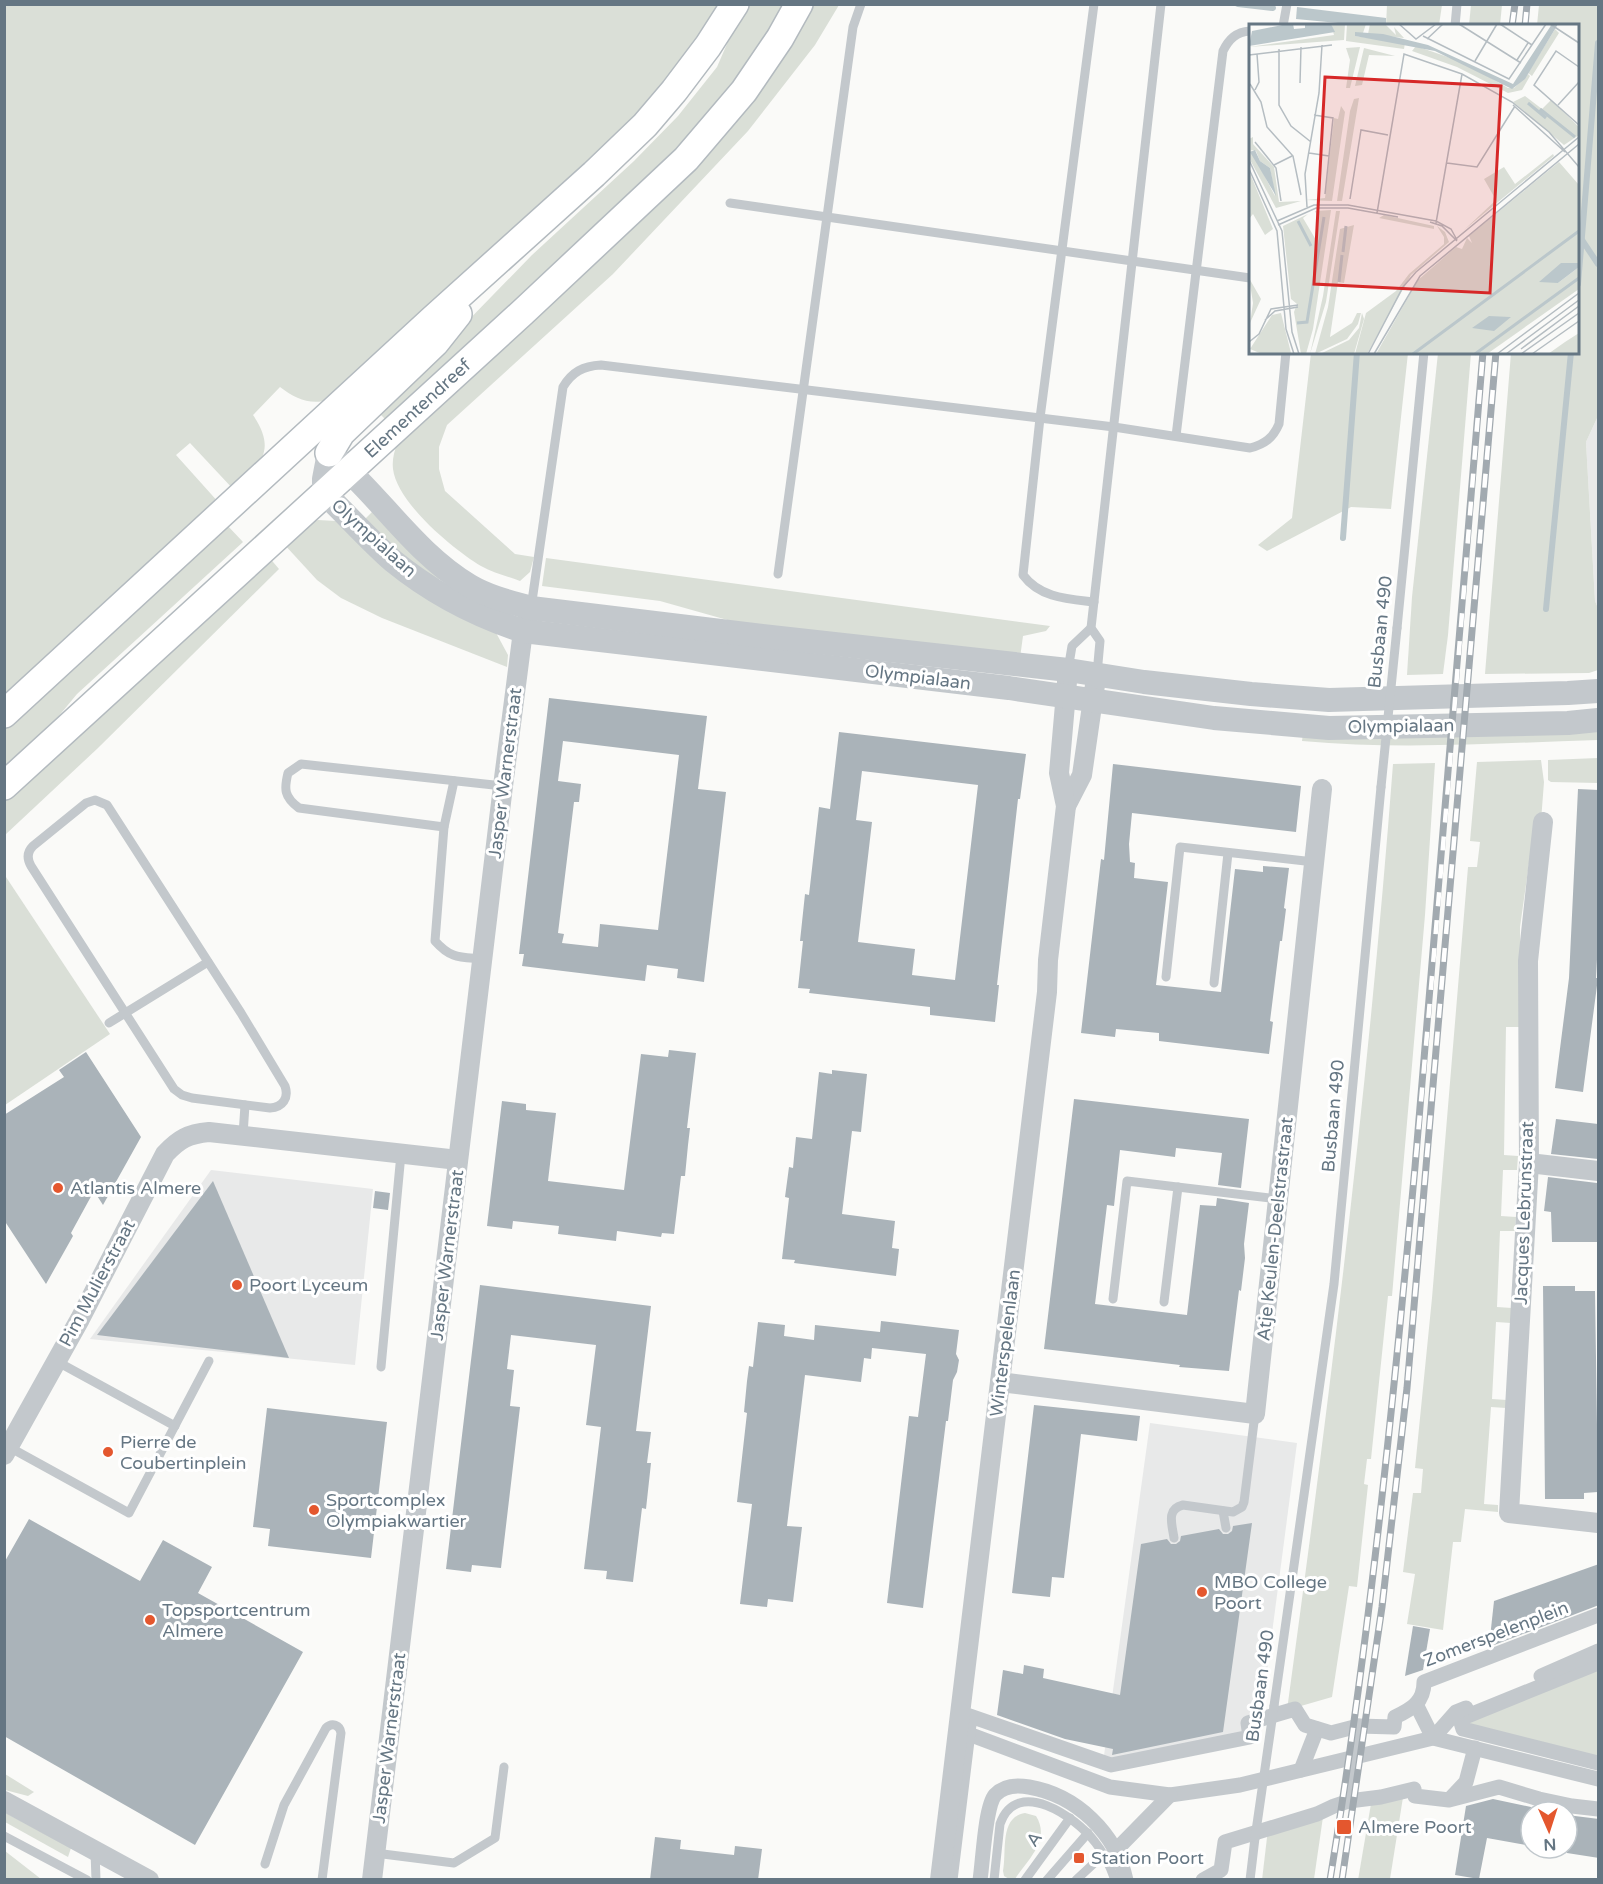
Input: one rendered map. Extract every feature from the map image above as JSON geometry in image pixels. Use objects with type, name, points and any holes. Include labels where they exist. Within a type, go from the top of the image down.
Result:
[{"type":"main road","name":"Elementendreef","points":[[4,714],[645,125],[708,46],[735,4]]},
{"type":"main road","name":"Elementendreef","points":[[339,462],[523,312],[686,159],[744,91],[780,38],[799,4]]},
{"type":"main road","name":"Elementendreef","points":[[4,786],[324,493],[339,462],[342,433],[435,343],[506,255]]},
{"type":"street","points":[[297,446],[310,446],[339,462]]},
{"type":"street","name":"Olympialaan","points":[[339,462],[425,552],[448,571],[471,586],[502,600],[531,608],[1068,669],[1204,690],[1329,700],[1599,691]]},
{"type":"street","name":"Olympialaan","points":[[324,493],[392,559],[413,576],[439,593],[501,624],[523,631],[998,687],[1214,718],[1329,728],[1568,723],[1599,720]]},
{"type":"street","name":"Jasper Warnerstraat","points":[[372,1880],[503,786],[523,631],[531,608]]},
{"type":"street","name":"Winterspelenlaan","points":[[940,1880],[963,1731],[1000,1382],[1046,1003],[1048,960],[1066,806],[1059,773],[1068,669]]},
{"type":"street","name":"Winterspelenlaan","points":[[1066,806],[1082,775],[1097,674]]},
{"type":"street","name":"Atje Keulen-Deelstrastraat","points":[[1255,1414],[1322,789]]},
{"type":"street","name":"Jacques Lebrunstraat","points":[[1543,822],[1528,962],[1529,1163],[1509,1513],[1599,1523]]},
{"type":"street","name":"Pim Mulierstraat","points":[[7,1451],[165,1154],[177,1142],[192,1134],[209,1131],[458,1160]]},
{"type":"street","points":[[1529,1163],[1599,1171]]},
{"type":"street","points":[[1000,1382],[1255,1414]]},
{"type":"street","name":"Zomerspelenplein","points":[[1358,1726],[1394,1727],[1395,1717],[1412,1709],[1424,1693],[1424,1682],[1599,1615]]},
{"type":"street","points":[[1433,1738],[1456,1712],[1599,1651]]},
{"type":"street","points":[[1599,1664],[1460,1719],[1463,1729],[1599,1763]]},
{"type":"street","points":[[1416,1704],[1433,1738]]},
{"type":"street","points":[[950,1880],[963,1731],[970,1716],[1111,1766],[1250,1737],[1248,1723],[1295,1709],[1305,1725],[1331,1733],[1358,1726],[1349,1801]]},
{"type":"street","points":[[1301,1770],[1317,1729]]},
{"type":"street","points":[[963,1731],[1110,1786],[1170,1796],[1240,1785],[1433,1738],[1599,1779]]},
{"type":"street","points":[[1449,1800],[1466,1782],[1474,1748]]},
{"type":"street","points":[[980,1880],[990,1804],[999,1791],[1009,1786],[1033,1788],[1055,1794],[1067,1800],[1096,1824],[1110,1852],[1117,1879]]},
{"type":"street","points":[[1203,1880],[1221,1870],[1225,1842],[1317,1815],[1349,1801],[1382,1797],[1414,1789],[1415,1796],[1449,1800],[1499,1787],[1539,1799],[1599,1809]]},
{"type":"street","points":[[1110,1852],[1170,1796]]},
{"type":"street","points":[[4,1801],[149,1880]]},
{"type":"lane","points":[[778,574],[853,27],[861,4]]},
{"type":"lane","points":[[1094,4],[1040,418],[1023,575],[1039,591],[1065,599],[1094,602]]},
{"type":"lane","points":[[1097,674],[1100,641],[1091,628],[1161,4]]},
{"type":"lane","points":[[1283,24],[1287,4]]},
{"type":"lane","points":[[1455,24],[1457,4]]},
{"type":"lane","points":[[1176,436],[1223,51],[1232,37],[1240,32],[1249,31]]},
{"type":"lane","points":[[730,203],[1249,278]]},
{"type":"lane","points":[[531,608],[562,387],[578,370],[589,366],[601,365],[1114,427],[1250,448],[1268,441],[1279,424],[1286,354]]},
{"type":"lane","name":"Busbaan 490","points":[[1250,1880],[1334,1284],[1424,354]]},
{"type":"lane","points":[[1068,669],[1071,646],[1091,628]]},
{"type":"lane","points":[[444,826],[299,808],[290,801],[284,786],[288,772],[301,764],[503,786]]},
{"type":"lane","points":[[454,781],[444,826],[435,941],[445,952],[456,957],[482,958]]},
{"type":"lane","points":[[99,801],[107,805],[208,962],[287,1091],[286,1100],[275,1108],[192,1098],[174,1089],[28,862],[28,853],[33,846],[86,803],[99,801]]},
{"type":"lane","points":[[1166,977],[1180,847],[1314,862]]},
{"type":"lane","points":[[1214,983],[1228,853]]},
{"type":"lane","points":[[110,1023],[208,962]]},
{"type":"lane","points":[[243,1135],[246,1105]]},
{"type":"lane","points":[[381,1367],[401,1154]]},
{"type":"lane","points":[[1113,1299],[1127,1181],[1278,1199]]},
{"type":"lane","points":[[1164,1302],[1178,1187]]},
{"type":"lane","points":[[56,1361],[175,1426]]},
{"type":"lane","points":[[7,1451],[129,1513],[209,1361]]},
{"type":"lane","points":[[1174,1538],[1171,1516],[1176,1507],[1183,1505],[1233,1512],[1245,1502],[1255,1414]]},
{"type":"lane","points":[[1223,1511],[1226,1528]]},
{"type":"lane","points":[[265,1864],[284,1805],[326,1728],[336,1725],[340,1728],[341,1733],[322,1880]]},
{"type":"lane","points":[[375,1853],[454,1863],[495,1838],[504,1767]]},
{"type":"lane","points":[[994,1880],[1000,1824],[1003,1817],[1010,1808],[1022,1803],[1043,1803],[1070,1818],[1110,1852],[1076,1880]]},
{"type":"lane","name":"A","points":[[1025,1880],[1070,1818]]},
{"type":"lane","points":[[1047,1880],[1088,1833]]},
{"type":"lane","points":[[4,1836],[87,1880]]},
{"type":"lane","points":[[95,1851],[96,1880]]},
{"type":"shaded area","points":[[5,5],[724,5],[645,110],[329,400],[315,402],[303,400],[280,387],[253,415],[264,439],[265,448],[258,465],[234,490],[190,443],[176,455],[220,504],[5,700]]},
{"type":"shaded area","points":[[747,5],[786,5],[761,47],[692,137],[387,421],[375,409],[678,116],[717,67],[736,23]]},
{"type":"shaded area","points":[[809,5],[839,5],[815,45],[748,131],[613,274],[447,425],[439,447],[439,469],[445,491],[515,554],[534,557],[530,572],[520,581],[481,566],[442,537],[415,510],[405,496],[393,469],[398,442],[629,226]]},
{"type":"shaded area","points":[[1387,5],[1442,5],[1439,24],[1386,24]]},
{"type":"shaded area","points":[[1471,5],[1502,5],[1500,24],[1469,24]]},
{"type":"shaded area","points":[[1539,5],[1598,5],[1598,416],[1586,442],[1595,601],[1598,608],[1598,670],[1589,673],[1485,674],[1511,354],[1579,354],[1579,24],[1537,24]]},
{"type":"shaded area","points":[[1297,7],[1386,18],[1386,24],[1348,24],[1296,19]]},
{"type":"shaded area","points":[[1311,354],[1408,354],[1391,509],[1351,507],[1267,551],[1258,545],[1292,518]]},
{"type":"shaded area","points":[[1438,354],[1471,354],[1443,674],[1407,675],[1412,597]]},
{"type":"shaded area","points":[[1598,416],[1598,608],[1595,601],[1586,442]]},
{"type":"shaded area","points":[[376,508],[438,571],[440,587],[363,521]]},
{"type":"shaded area","points":[[336,521],[494,629],[508,655],[507,667],[382,618],[341,598],[317,580],[283,543],[311,522]]},
{"type":"shaded area","points":[[226,524],[243,542],[77,694],[48,729],[5,772],[5,727]]},
{"type":"shaded area","points":[[268,556],[279,569],[98,748],[5,835],[5,799]]},
{"type":"shaded area","points":[[546,558],[1050,626],[1046,631],[1023,636],[1020,658],[738,623],[660,601],[542,586]]},
{"type":"shaded area","points":[[1598,726],[1598,740],[1413,745],[1302,741],[1303,733]]},
{"type":"shaded area","points":[[1598,758],[1598,783],[1551,782],[1548,780],[1548,760]]},
{"type":"shaded area","points":[[1541,760],[1544,782],[1541,821],[1535,821],[1520,927],[1520,1027],[1506,1027],[1504,1155],[1518,1156],[1517,1170],[1503,1170],[1501,1216],[1516,1217],[1515,1231],[1500,1231],[1497,1307],[1512,1308],[1511,1323],[1496,1322],[1492,1399],[1507,1400],[1506,1408],[1491,1407],[1484,1504],[1498,1505],[1498,1512],[1465,1509],[1461,1542],[1453,1542],[1443,1630],[1407,1624],[1415,1574],[1403,1572],[1413,1493],[1421,1493],[1423,1469],[1415,1468],[1432,1298],[1468,867],[1477,867],[1480,842],[1470,841],[1477,762]]},
{"type":"shaded area","points":[[1435,763],[1425,915],[1392,1296],[1388,1296],[1371,1459],[1367,1459],[1364,1484],[1368,1485],[1357,1587],[1349,1586],[1332,1697],[1287,1710],[1347,1238],[1372,1001],[1393,764]]},
{"type":"shaded area","points":[[4,874],[110,1034],[5,1105],[4,1105]]},
{"type":"shaded area","points":[[211,1170],[373,1189],[355,1365],[90,1339]]},
{"type":"shaded area","name":"MBO College Poort","points":[[1150,1423],[1297,1443],[1258,1740],[1102,1770]]},
{"type":"shaded area","points":[[1598,1663],[1598,1763],[1463,1729],[1460,1719]]},
{"type":"shaded area","points":[[5,1774],[34,1792],[28,1796],[5,1790]]},
{"type":"shaded area","points":[[1404,1791],[1390,1879],[1358,1880],[1372,1798]]},
{"type":"shaded area","points":[[4,1812],[71,1848],[68,1857],[5,1822]]},
{"type":"shaded area","points":[[1025,1813],[1036,1816],[1041,1833],[1031,1857],[1015,1879],[1009,1879],[1004,1876],[1003,1871],[1006,1836],[1011,1821]]},
{"type":"shaded area","points":[[1323,1817],[1314,1879],[1262,1880],[1268,1829]]},
{"type":"shaded area","points":[[5,1851],[41,1879],[5,1879]]},
{"type":"building","points":[[549,698],[707,716],[698,789],[726,792],[704,982],[677,978],[678,969],[647,965],[645,981],[522,966],[524,954],[519,954]],"holes":[[[563,741],[679,755],[658,930],[600,924],[598,947],[562,943],[564,934],[558,933],[574,802],[579,802],[581,784],[558,781]]]},
{"type":"building","points":[[839,732],[1026,754],[1020,799],[1018,799],[997,985],[999,985],[995,1022],[930,1015],[930,1007],[809,993],[810,989],[798,988],[805,894],[809,895],[819,807],[830,809]],"holes":[[[862,771],[978,785],[955,980],[912,975],[915,949],[858,942],[872,822],[856,820]]]},
{"type":"building","points":[[1113,764],[1301,786],[1296,832],[1132,813],[1129,844],[1130,862],[1135,863],[1134,878],[1168,882],[1156,985],[1221,992],[1235,869],[1263,872],[1263,866],[1289,868],[1284,908],[1286,909],[1270,1021],[1273,1022],[1269,1054],[1159,1041],[1159,1033],[1116,1029],[1115,1037],[1081,1033],[1101,859],[1104,860]]},
{"type":"building","points":[[1578,789],[1599,790],[1599,922],[1596,978],[1598,978],[1583,1092],[1555,1088],[1569,978]]},
{"type":"building","points":[[669,1050],[696,1053],[687,1128],[690,1128],[685,1176],[681,1176],[674,1234],[662,1233],[661,1237],[617,1231],[616,1241],[558,1234],[559,1226],[513,1221],[512,1229],[487,1226],[502,1101],[526,1104],[526,1110],[556,1113],[548,1181],[624,1190],[641,1054],[668,1057]]},
{"type":"building","points":[[86,1052],[141,1137],[103,1205],[94,1191],[71,1233],[73,1236],[46,1284],[4,1220],[4,1115],[64,1077],[59,1070]]},
{"type":"building","points":[[832,1070],[867,1074],[861,1132],[852,1131],[842,1214],[895,1221],[892,1248],[899,1249],[896,1276],[794,1263],[795,1260],[782,1259],[789,1198],[785,1197],[789,1167],[793,1168],[796,1137],[812,1139],[819,1072],[832,1074]]},
{"type":"building","points":[[1074,1099],[1249,1119],[1241,1188],[1218,1185],[1222,1153],[1176,1148],[1175,1157],[1120,1150],[1114,1206],[1107,1205],[1095,1304],[1187,1315],[1200,1205],[1216,1206],[1217,1198],[1249,1203],[1244,1244],[1245,1258],[1229,1371],[1179,1367],[1180,1365],[1044,1349]]},
{"type":"building","points":[[1556,1119],[1598,1124],[1598,1159],[1551,1154]]},
{"type":"building","points":[[1548,1177],[1597,1183],[1599,1186],[1598,1242],[1552,1242],[1551,1212],[1544,1211]]},
{"type":"building","points":[[213,1181],[289,1358],[97,1335]]},
{"type":"building","points":[[375,1191],[390,1193],[388,1210],[373,1208]]},
{"type":"building","points":[[480,1285],[651,1306],[636,1431],[651,1432],[647,1463],[651,1463],[646,1509],[642,1508],[633,1582],[606,1579],[607,1571],[584,1569],[601,1427],[586,1425],[596,1345],[511,1335],[507,1369],[514,1370],[510,1406],[520,1407],[501,1568],[472,1565],[471,1572],[446,1569]]},
{"type":"building","points":[[1543,1286],[1575,1286],[1575,1291],[1595,1291],[1598,1492],[1584,1493],[1584,1499],[1545,1499]]},
{"type":"building","points":[[881,1321],[959,1330],[956,1354],[959,1360],[953,1380],[948,1421],[946,1421],[923,1608],[887,1603],[909,1416],[918,1417],[926,1354],[872,1348],[871,1359],[864,1358],[861,1382],[805,1375],[787,1526],[802,1527],[793,1602],[768,1599],[767,1607],[740,1604],[752,1504],[737,1502],[747,1413],[744,1412],[747,1381],[749,1366],[753,1367],[758,1322],[785,1325],[784,1336],[814,1340],[815,1325],[880,1332]]},
{"type":"building","points":[[1034,1405],[1140,1416],[1137,1441],[1081,1434],[1064,1578],[1052,1577],[1050,1597],[1012,1593]]},
{"type":"building","points":[[267,1408],[387,1422],[371,1558],[268,1546],[270,1529],[253,1527]]},
{"type":"building","points":[[29,1519],[140,1581],[163,1540],[212,1567],[198,1593],[303,1652],[195,1845],[4,1736],[4,1563]]},
{"type":"building","points":[[1252,1523],[1223,1732],[1112,1755],[1113,1749],[1065,1739],[997,1715],[1003,1670],[1023,1674],[1024,1665],[1044,1669],[1043,1678],[1120,1695],[1141,1544],[1167,1539],[1171,1544],[1176,1544],[1180,1541],[1181,1536],[1219,1529],[1223,1534],[1228,1534],[1232,1531],[1233,1526]]},
{"type":"building","points":[[1599,1564],[1599,1605],[1489,1647],[1494,1601]]},
{"type":"building","points":[[1413,1626],[1430,1629],[1423,1670],[1405,1676]]},
{"type":"building","points":[[1493,1799],[1519,1804],[1519,1844],[1487,1838],[1479,1879],[1455,1875],[1466,1806]]},
{"type":"building","points":[[1579,1816],[1599,1819],[1599,1858],[1579,1855]]},
{"type":"building","points":[[655,1837],[681,1840],[680,1849],[734,1855],[735,1846],[762,1849],[758,1880],[650,1880]]},
{"type":"waterway","points":[[1238,4],[1273,8]]},
{"type":"waterway","points":[[1579,272],[1598,43]]},
{"type":"waterway","points":[[1582,240],[1598,264]]},
{"type":"waterway","points":[[1343,538],[1357,354]]},
{"type":"waterway","points":[[1546,609],[1571,354]]},
{"type":"railway","points":[[1512,24],[1515,4]]},
{"type":"railway","points":[[1525,24],[1527,4]]},
{"type":"railway","points":[[1330,1880],[1357,1702],[1398,1346],[1433,964],[1483,354]]},
{"type":"railway","points":[[1342,1880],[1382,1607],[1407,1388],[1496,354]]},
{"type":"place","name":"Atlantis Almere","points":[[58,1188]]},
{"type":"place","name":"Poort Lyceum","points":[[237,1285]]},
{"type":"place","name":"Pierre de Coubertinplein","points":[[108,1452]]},
{"type":"place","name":"Sportcomplex Olympiakwartier","points":[[314,1510]]},
{"type":"place","name":"MBO College Poort","points":[[1202,1592]]},
{"type":"place","name":"Topsportcentrum Almere","points":[[150,1620]]},
{"type":"place","name":"Almere Poort","points":[[1344,1827]]},
{"type":"place","name":"Station Poort","points":[[1079,1858]]}]
